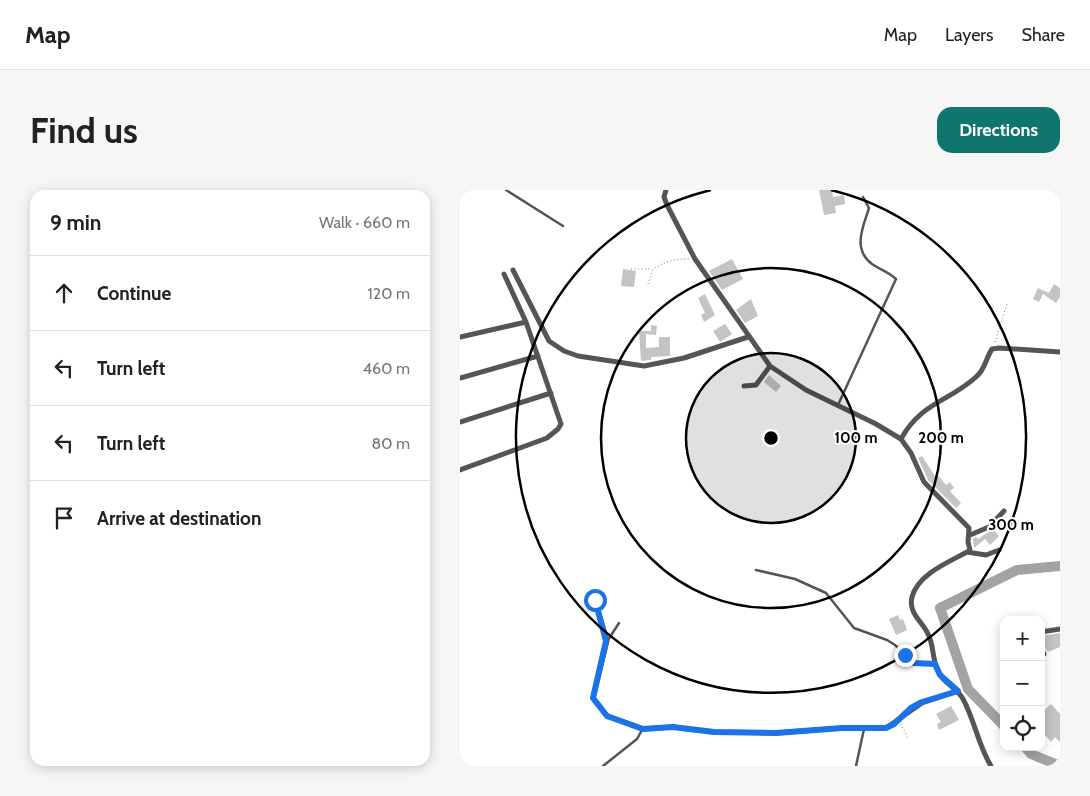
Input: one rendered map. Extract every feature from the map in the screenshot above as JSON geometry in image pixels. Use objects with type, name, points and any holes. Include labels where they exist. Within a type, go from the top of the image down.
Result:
[{"type":"street","points":[[666,190],[664,197],[666,205],[695,259],[770,366],[806,390],[901,439],[911,453],[924,482],[967,524],[970,535],[968,552]]},
{"type":"street","points":[[513,270],[549,341],[564,351],[578,356],[650,365],[684,358],[748,337]]},
{"type":"street","points":[[460,470],[547,438],[561,424],[526,322],[504,274]]},
{"type":"street","points":[[460,337],[526,322]]},
{"type":"street","points":[[901,439],[915,418],[978,376],[992,350],[999,348],[1060,352]]},
{"type":"street","points":[[460,378],[538,356]]},
{"type":"street","points":[[744,386],[756,385],[770,366]]},
{"type":"street","points":[[460,422],[551,393]]},
{"type":"street","points":[[970,535],[989,527],[1004,511]]},
{"type":"street","points":[[991,766],[983,752],[973,718],[958,691],[940,675],[935,664],[930,640],[913,612],[912,599],[914,590],[947,562],[968,552],[986,555],[999,550]]},
{"type":"street","points":[[595,600],[606,641],[593,698],[607,716],[643,729],[673,727],[714,732],[776,733],[842,728],[886,728],[901,718],[911,708],[922,702],[958,691]]},
{"type":"street","points":[[1045,632],[1060,630]]},
{"type":"lane","points":[[506,190],[563,226]]},
{"type":"lane","points":[[838,405],[896,278],[873,265],[862,252],[860,233],[869,208],[863,197]]},
{"type":"lane","points":[[756,570],[795,579],[826,593],[854,628],[895,645],[914,663],[935,664]]},
{"type":"lane","points":[[606,641],[619,623]]},
{"type":"lane","points":[[603,766],[637,739],[643,729]]},
{"type":"lane","points":[[856,766],[864,729]]},
{"type":"path","points":[[631,269],[653,269],[671,259],[695,259]]},
{"type":"path","points":[[648,284],[653,269]]},
{"type":"path","points":[[992,350],[1007,304]]},
{"type":"path","points":[[901,718],[902,730],[908,739]]},
{"type":"building","points":[[819,190],[832,190],[833,197],[844,195],[845,204],[835,206],[836,213],[824,215]]},
{"type":"building","points":[[732,259],[743,279],[722,290],[709,271]]},
{"type":"building","points":[[623,269],[636,271],[634,287],[621,286]]},
{"type":"building","points":[[1054,284],[1060,288],[1060,297],[1056,303],[1043,294],[1039,302],[1033,299],[1038,288],[1049,293]]},
{"type":"building","points":[[705,294],[715,315],[704,322],[701,315],[705,313],[698,298]]},
{"type":"building","points":[[751,299],[758,316],[745,323],[736,310]]},
{"type":"building","points":[[725,324],[732,334],[720,342],[713,331]]},
{"type":"building","points":[[651,325],[657,326],[656,335],[646,334],[646,348],[659,347],[659,337],[670,337],[670,356],[651,357],[651,360],[641,361],[639,331],[651,331]]},
{"type":"building","points":[[769,375],[781,386],[776,392],[764,382]]},
{"type":"building","points":[[922,456],[935,476],[937,474],[946,485],[950,482],[954,488],[950,491],[961,503],[956,508],[928,480],[918,458]]},
{"type":"building","points":[[993,529],[999,536],[990,545],[985,539],[974,548],[973,539],[976,537],[978,539]]},
{"type":"building","points":[[898,615],[900,620],[903,619],[907,630],[896,635],[889,619]]},
{"type":"building","points":[[1060,633],[1060,647],[1048,652],[1045,648],[1045,635]]},
{"type":"building","points":[[1051,704],[1060,714],[1060,742],[1055,737],[1051,742],[1045,735],[1045,709]]},
{"type":"building","points":[[951,706],[959,720],[939,730],[937,724],[941,722],[936,714]]},
{"type":"waterway","points":[[1000,722],[968,689],[940,608],[1017,570],[1060,566]]},
{"type":"waterway","points":[[1028,751],[1031,754],[1060,766]]},
{"type":"route","points":[[595,600],[606,641],[593,698],[607,716],[643,729],[673,727],[714,732],[776,733],[842,728],[886,728],[894,724],[911,708],[922,702],[958,691],[940,675],[935,664],[914,663],[905,655]]}]
